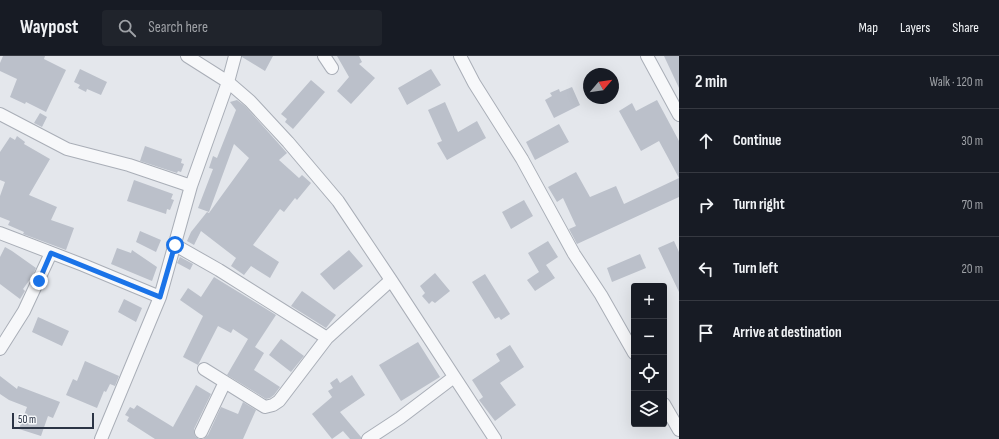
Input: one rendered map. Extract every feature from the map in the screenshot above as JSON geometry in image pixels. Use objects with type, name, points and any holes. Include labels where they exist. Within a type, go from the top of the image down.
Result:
[{"type":"street","points":[[187,56],[228,82],[250,101],[288,142],[338,201],[495,439]]},
{"type":"street","points":[[101,439],[160,297],[191,186],[228,82],[235,56]]},
{"type":"street","points":[[324,56],[332,68]]},
{"type":"street","points":[[460,56],[474,83],[522,160],[574,254],[602,296],[631,348]]},
{"type":"street","points":[[647,56],[679,115]]},
{"type":"street","points":[[0,114],[67,149],[129,165],[191,186]]},
{"type":"street","points":[[0,233],[160,297]]},
{"type":"street","points":[[175,245],[219,270],[327,338]]},
{"type":"street","points":[[0,350],[24,312],[51,253]]},
{"type":"street","points":[[204,369],[265,407],[273,405],[279,401],[327,338],[391,280]]},
{"type":"street","points":[[368,439],[400,418],[454,378]]},
{"type":"street","points":[[201,432],[225,382]]},
{"type":"street","points":[[667,409],[679,430]]},
{"type":"building","points":[[3,56],[45,56],[44,59],[66,70],[46,112],[26,102],[25,104],[10,97],[17,79],[0,71],[0,63]]},
{"type":"building","points":[[242,56],[273,56],[265,71]]},
{"type":"building","points":[[337,56],[359,56],[362,62],[359,64],[375,78],[351,104],[337,91],[349,77]]},
{"type":"building","points":[[664,56],[679,56],[679,88]]},
{"type":"building","points":[[80,69],[107,82],[101,95],[87,89],[86,92],[78,88],[80,85],[74,82]]},
{"type":"building","points":[[431,69],[441,85],[407,105],[398,88]]},
{"type":"building","points":[[311,80],[325,92],[293,129],[285,122],[287,119],[281,114]]},
{"type":"building","points":[[572,87],[580,105],[554,118],[545,100],[552,96],[550,93],[559,89],[560,92]]},
{"type":"building","points":[[237,100],[245,106],[287,153],[279,160],[299,178],[302,175],[311,183],[297,200],[295,198],[284,212],[280,209],[253,245],[279,262],[270,278],[251,266],[244,275],[231,266],[236,258],[201,231],[194,245],[187,241],[191,232],[207,212],[209,213],[249,158],[234,144],[209,212],[198,208],[213,169],[209,168],[213,156],[217,158],[236,110],[230,102]]},
{"type":"building","points":[[657,100],[679,141],[679,178],[659,141],[641,151],[619,111],[632,103],[636,111]]},
{"type":"building","points":[[445,102],[458,132],[477,121],[486,138],[447,160],[437,143],[442,141],[428,110]]},
{"type":"building","points":[[40,113],[47,117],[42,127],[34,123]]},
{"type":"building","points":[[559,124],[569,142],[535,160],[526,142]]},
{"type":"building","points":[[17,136],[25,142],[24,144],[50,159],[29,195],[57,207],[51,220],[74,228],[66,250],[23,234],[24,232],[8,225],[10,221],[0,217],[0,196],[5,182],[0,180],[0,152],[10,137],[15,140]]},
{"type":"building","points":[[145,146],[182,159],[181,163],[184,164],[181,172],[178,171],[177,173],[140,161]]},
{"type":"building","points":[[576,172],[590,197],[616,186],[624,204],[679,178],[679,197],[577,244],[569,229],[576,226],[563,198],[557,202],[548,187]]},
{"type":"building","points":[[134,180],[173,194],[171,199],[174,200],[170,210],[167,209],[166,214],[127,201]]},
{"type":"building","points":[[524,200],[533,216],[511,229],[502,212]]},
{"type":"building","points":[[140,231],[161,240],[156,252],[136,242]]},
{"type":"building","points":[[548,241],[558,257],[546,265],[555,278],[535,291],[527,280],[539,272],[528,253]]},
{"type":"building","points":[[674,241],[679,252],[679,292],[658,248]]},
{"type":"building","points":[[5,247],[36,268],[23,289],[25,291],[20,299],[0,284],[0,257]]},
{"type":"building","points":[[117,248],[131,253],[132,250],[157,267],[152,281],[111,264]]},
{"type":"building","points":[[349,250],[363,266],[334,290],[320,274]]},
{"type":"building","points":[[640,254],[646,268],[612,282],[607,268]]},
{"type":"building","points":[[180,257],[193,264],[190,270],[177,263]]},
{"type":"building","points":[[435,273],[450,291],[435,303],[432,301],[429,304],[422,296],[425,293],[420,286]]},
{"type":"building","points":[[485,274],[510,314],[501,320],[499,317],[495,319],[472,282]]},
{"type":"building","points":[[214,277],[276,315],[255,347],[264,353],[254,370],[280,387],[270,398],[266,399],[227,375],[248,339],[233,329],[231,333],[218,326],[198,365],[183,357],[203,316],[180,300],[188,288],[201,297]]},
{"type":"building","points":[[302,291],[336,315],[326,328],[291,306]]},
{"type":"building","points":[[124,299],[142,308],[136,322],[118,312]]},
{"type":"building","points":[[38,317],[69,331],[62,346],[32,332]]},
{"type":"building","points":[[281,339],[304,356],[291,372],[269,355]]},
{"type":"building","points":[[418,342],[440,377],[401,401],[379,365]]},
{"type":"building","points":[[510,345],[524,367],[500,383],[516,405],[495,421],[479,400],[483,397],[472,380],[500,361],[496,354]]},
{"type":"building","points":[[85,361],[119,376],[115,386],[110,384],[106,392],[104,391],[97,408],[66,395],[73,379],[77,381]]},
{"type":"building","points":[[352,375],[365,395],[340,412],[361,437],[361,439],[350,439],[343,431],[332,439],[312,414],[332,397],[328,391],[333,388],[330,383],[337,378],[340,383]]},
{"type":"building","points":[[0,376],[17,389],[18,386],[60,402],[53,418],[48,416],[41,436],[19,429],[27,407],[9,400],[0,394]]},
{"type":"building","points":[[196,385],[211,394],[194,429],[195,436],[199,439],[155,439],[127,421],[129,417],[125,415],[130,407],[134,409],[137,405],[173,427]]},
{"type":"building","points":[[243,402],[256,410],[243,439],[203,439],[208,435],[221,407],[238,414]]},
{"type":"route","points":[[39,281],[51,253],[160,297],[175,245]]}]
